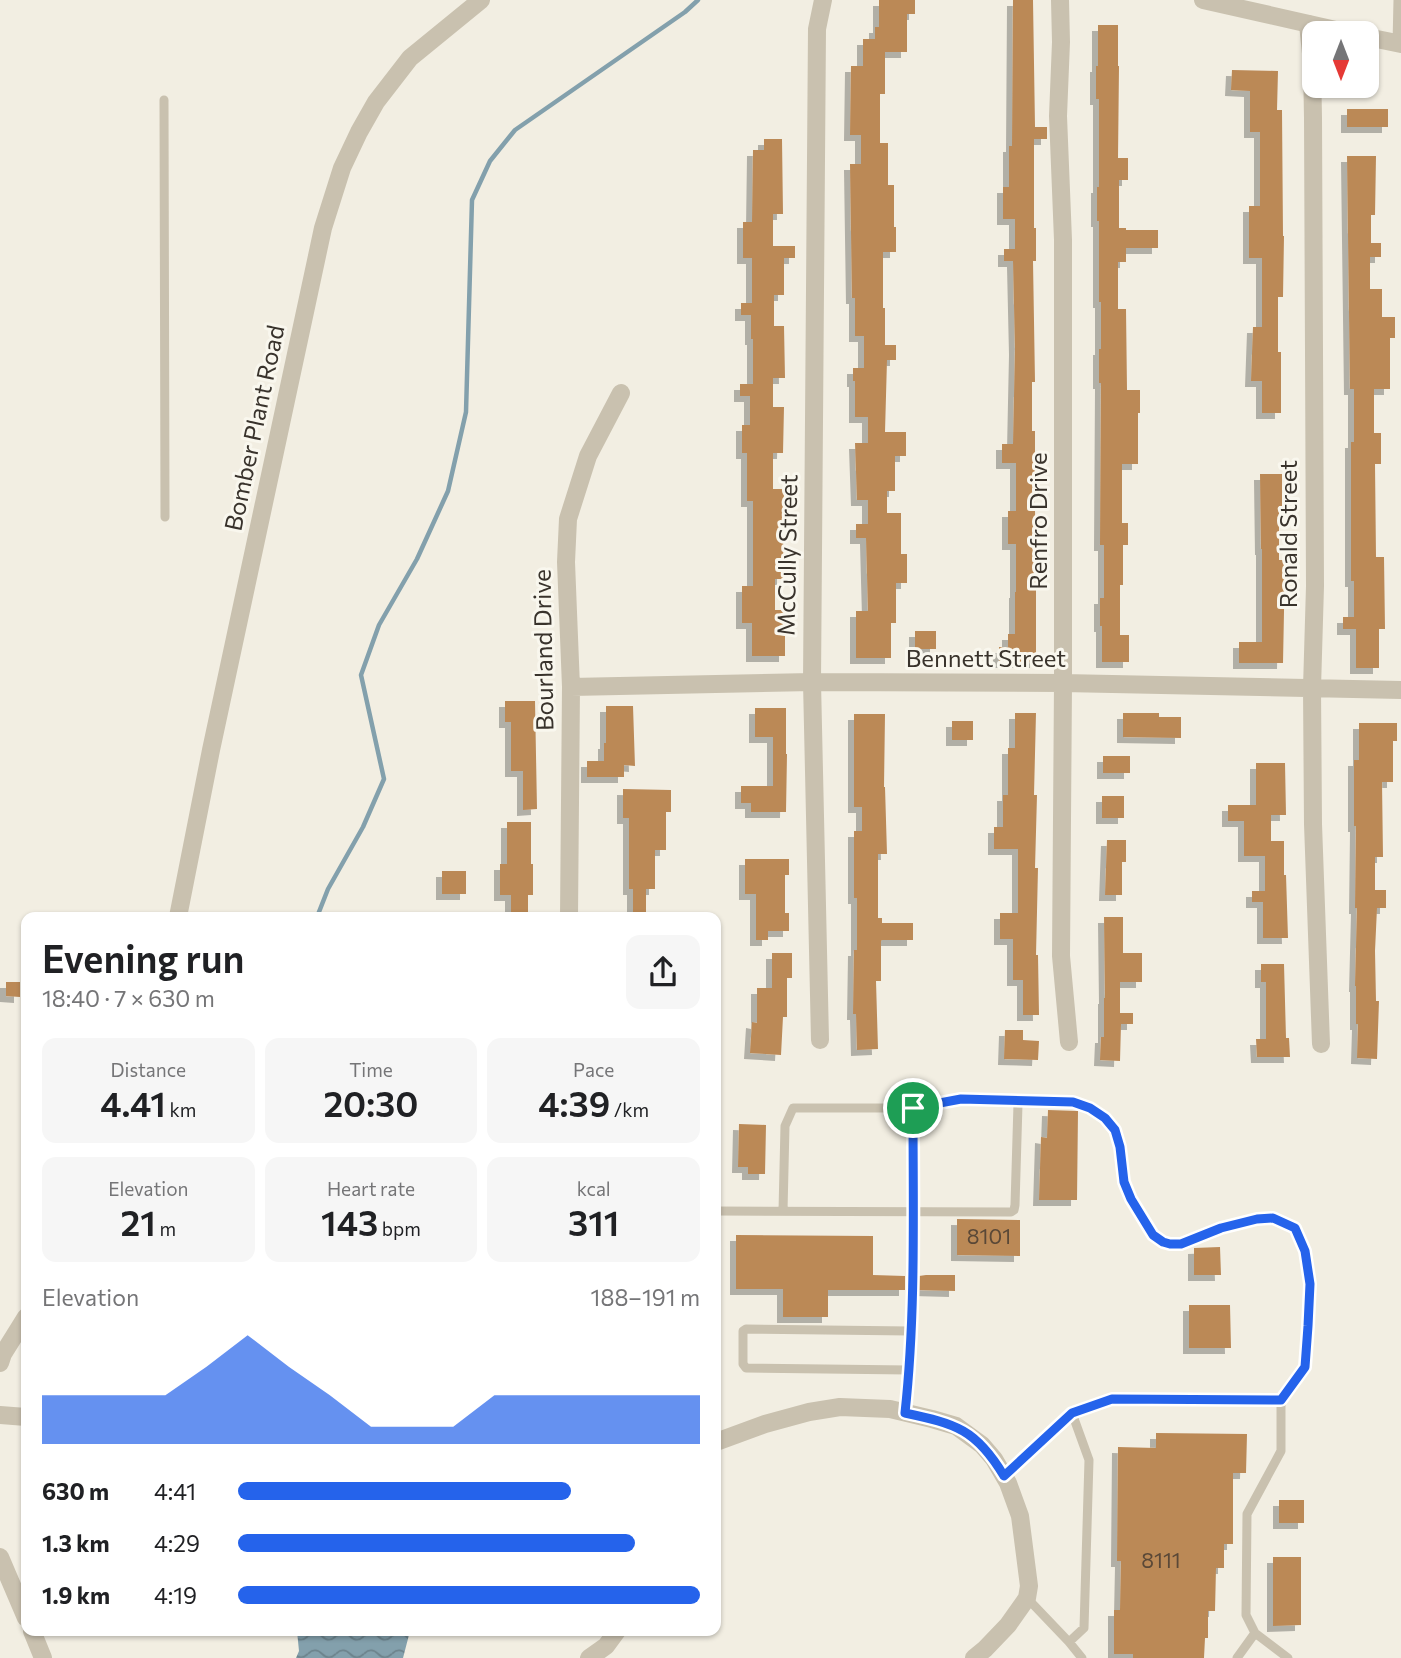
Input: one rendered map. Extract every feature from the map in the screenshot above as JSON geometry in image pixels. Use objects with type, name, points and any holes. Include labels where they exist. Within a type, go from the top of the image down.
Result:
[{"type":"street","name":"Bomber Plant Road","points":[[179,912],[323,228],[342,168],[376,102],[410,58],[481,0]]},
{"type":"street","name":"McCully Street","points":[[820,1040],[811,682],[817,29],[823,0]]},
{"type":"street","name":"Renfro Drive","points":[[1060,0],[1058,116],[1063,240],[1061,956],[1069,1042]]},
{"type":"street","points":[[1203,0],[1302,23]]},
{"type":"street","points":[[1379,40],[1399,44]]},
{"type":"street","name":"Ronald Street","points":[[1313,98],[1315,586],[1312,688],[1313,824],[1321,1044]]},
{"type":"street","name":"Bourland Drive","points":[[569,912],[570,687],[566,562],[568,519],[588,456],[621,393]]},
{"type":"street","name":"Bennett Street","points":[[570,687],[811,682],[1063,683],[1401,690]]},
{"type":"street","points":[[0,1363],[21,1325]]},
{"type":"street","points":[[721,1440],[765,1424],[840,1407],[890,1409],[956,1426],[982,1444],[1004,1476],[1020,1516],[1029,1586],[1027,1598],[1008,1625],[974,1658]]},
{"type":"street","points":[[0,1415],[21,1417]]},
{"type":"street","points":[[0,1557],[21,1606]]},
{"type":"street","points":[[34,1636],[43,1658]]},
{"type":"street","points":[[589,1658],[606,1646],[613,1636]]},
{"type":"lane","points":[[1398,0],[1399,44]]},
{"type":"lane","points":[[164,100],[165,517]]},
{"type":"lane","points":[[783,1211],[785,1126],[793,1108],[913,1108],[961,1099],[1013,1100],[1073,1102],[1090,1108],[1105,1118],[1115,1130],[1124,1182],[1131,1199],[1153,1235],[1170,1244],[1181,1244],[1221,1228],[1257,1219],[1273,1218],[1295,1228],[1305,1251],[1310,1284],[1305,1367],[1281,1400],[1280,1451],[1247,1514],[1246,1615],[1255,1633],[1288,1658]]},
{"type":"lane","points":[[721,1210],[1011,1212],[1014,1210],[1017,1101]]},
{"type":"lane","points":[[905,1413],[912,1294],[913,1108]]},
{"type":"lane","points":[[909,1370],[746,1368],[743,1364],[743,1331],[910,1331]]},
{"type":"lane","points":[[1004,1476],[1072,1413],[1112,1399],[1281,1400]]},
{"type":"lane","points":[[1069,1642],[1084,1628],[1089,1460],[1072,1413]]},
{"type":"lane","points":[[1027,1598],[1082,1658]]},
{"type":"lane","points":[[1237,1658],[1255,1633]]},
{"type":"water","points":[[298,1636],[409,1636],[403,1658],[296,1658],[299,1651]]},
{"type":"building","points":[[879,0],[915,0],[915,14],[907,14],[907,52],[885,52],[885,94],[880,94],[880,143],[888,143],[888,185],[894,185],[896,227],[896,252],[883,252],[885,345],[896,345],[896,360],[887,360],[885,432],[906,432],[906,456],[895,456],[895,491],[887,491],[887,513],[901,513],[901,554],[907,554],[907,583],[896,583],[896,623],[891,623],[891,658],[856,658],[856,611],[868,611],[866,538],[856,538],[856,524],[868,524],[868,500],[857,500],[855,443],[868,443],[868,417],[855,417],[853,381],[853,368],[864,368],[864,336],[855,336],[855,298],[852,298],[850,164],[861,164],[861,135],[850,135],[851,66],[863,66],[863,39],[875,39],[875,27],[879,27]]},
{"type":"building","points":[[1013,0],[1033,0],[1035,127],[1047,127],[1047,139],[1034,139],[1036,261],[1033,261],[1035,382],[1032,382],[1032,431],[1035,431],[1038,553],[1036,662],[999,662],[999,647],[1008,647],[1008,634],[1015,634],[1016,592],[1016,544],[1008,544],[1008,511],[1016,511],[1016,463],[1002,463],[1002,444],[1013,444],[1013,261],[1004,261],[1004,249],[1015,249],[1015,219],[1003,219],[1003,187],[1009,187],[1009,146],[1012,146]]},
{"type":"building","points":[[1098,25],[1118,25],[1118,158],[1128,158],[1128,180],[1119,180],[1119,228],[1158,230],[1158,248],[1126,248],[1126,262],[1118,262],[1118,309],[1126,309],[1127,390],[1140,390],[1138,464],[1122,464],[1122,523],[1128,523],[1128,545],[1123,545],[1120,635],[1129,635],[1129,662],[1102,662],[1100,626],[1100,598],[1104,598],[1104,545],[1100,545],[1101,302],[1097,221],[1099,99],[1096,99]]},
{"type":"building","points":[[1232,70],[1278,71],[1277,110],[1282,110],[1284,236],[1283,297],[1278,297],[1281,413],[1262,413],[1262,381],[1251,381],[1253,327],[1262,327],[1262,258],[1249,258],[1249,206],[1260,206],[1260,132],[1250,132],[1250,91],[1231,90]]},
{"type":"building","points":[[1347,109],[1388,109],[1388,127],[1347,127]]},
{"type":"building","points":[[764,139],[782,139],[783,214],[773,214],[773,246],[795,246],[795,258],[784,258],[784,295],[774,295],[774,326],[784,326],[785,378],[773,378],[773,407],[784,407],[783,453],[773,453],[773,489],[784,489],[783,579],[775,579],[775,610],[785,610],[785,656],[752,656],[752,623],[742,623],[742,586],[753,586],[753,501],[747,501],[747,453],[742,453],[742,425],[750,425],[750,396],[740,396],[740,384],[753,384],[751,315],[741,315],[741,303],[752,303],[752,258],[743,258],[743,222],[752,222],[753,150],[764,150]]},
{"type":"building","points":[[1347,156],[1376,156],[1375,215],[1371,215],[1371,243],[1381,243],[1381,257],[1370,257],[1370,289],[1382,289],[1382,317],[1395,317],[1395,338],[1390,338],[1390,389],[1374,389],[1374,433],[1381,433],[1381,464],[1375,464],[1376,557],[1384,557],[1385,629],[1379,629],[1379,668],[1356,668],[1356,629],[1343,629],[1343,617],[1354,617],[1354,581],[1351,581],[1351,442],[1354,442],[1354,389],[1350,389]]},
{"type":"building","points":[[1260,474],[1282,474],[1279,560],[1285,560],[1283,663],[1239,663],[1239,642],[1262,642]]},
{"type":"building","points":[[915,631],[936,631],[936,649],[915,649]]},
{"type":"building","points":[[505,701],[535,701],[537,809],[523,810],[523,771],[511,771],[511,722],[505,722]]},
{"type":"building","points":[[606,706],[633,706],[635,766],[624,765],[624,777],[587,777],[587,761],[604,761]]},
{"type":"building","points":[[755,708],[786,708],[786,812],[751,812],[751,803],[741,803],[741,786],[773,786],[773,737],[755,737]]},
{"type":"building","points":[[1015,713],[1036,713],[1034,795],[1037,795],[1035,868],[1038,868],[1036,955],[1039,1015],[1023,1015],[1023,980],[1013,980],[1013,939],[1000,939],[1000,913],[1018,913],[1018,849],[994,849],[994,827],[1003,827],[1003,795],[1008,795],[1008,748],[1015,748]]},
{"type":"building","points":[[1123,713],[1159,713],[1159,717],[1181,717],[1181,738],[1123,737]]},
{"type":"building","points":[[854,714],[885,714],[887,854],[878,854],[878,918],[882,918],[882,923],[913,923],[913,940],[881,941],[881,981],[876,981],[878,1049],[857,1050],[856,1014],[853,1014],[854,950],[857,950],[854,831],[862,831],[862,807],[854,807]]},
{"type":"building","points":[[952,721],[973,721],[973,740],[952,740]]},
{"type":"building","points":[[1359,723],[1397,723],[1397,741],[1393,741],[1393,782],[1382,782],[1383,857],[1375,857],[1375,890],[1386,890],[1386,908],[1377,908],[1377,1059],[1357,1058],[1354,760],[1359,760]]},
{"type":"building","points":[[1103,756],[1130,756],[1130,773],[1103,773]]},
{"type":"building","points":[[1256,763],[1285,763],[1286,815],[1271,815],[1271,841],[1284,841],[1288,938],[1263,938],[1263,902],[1252,902],[1252,891],[1265,891],[1265,856],[1244,856],[1244,821],[1228,821],[1228,805],[1256,805]]},
{"type":"building","points":[[623,789],[671,790],[671,812],[666,812],[666,850],[655,850],[655,889],[646,889],[646,912],[633,912],[633,889],[629,889],[629,818],[623,818]]},
{"type":"building","points":[[1102,796],[1124,796],[1124,818],[1102,818]]},
{"type":"building","points":[[507,822],[531,822],[533,895],[528,895],[528,912],[511,912],[511,895],[500,895],[500,864],[507,864]]},
{"type":"building","points":[[1107,840],[1126,840],[1126,862],[1122,862],[1122,895],[1105,895]]},
{"type":"building","points":[[745,859],[789,859],[789,875],[785,875],[785,913],[789,913],[789,931],[768,931],[768,940],[756,940],[756,894],[745,894]]},
{"type":"building","points":[[442,871],[466,871],[466,894],[442,894]]},
{"type":"building","points":[[1104,917],[1123,917],[1123,953],[1142,953],[1142,982],[1120,982],[1120,1013],[1133,1013],[1133,1024],[1121,1024],[1120,1061],[1100,1060],[1101,1037],[1104,1037]]},
{"type":"building","points":[[772,953],[792,953],[792,978],[787,978],[787,1017],[783,1017],[781,1055],[750,1053],[752,1022],[757,1023],[757,988],[772,988]]},
{"type":"building","points":[[1261,964],[1284,964],[1286,1038],[1289,1038],[1290,1057],[1257,1057],[1256,1039],[1266,1039],[1266,982],[1261,982]]},
{"type":"building","points":[[6,982],[20,982],[20,997],[6,996]]},
{"type":"building","points":[[1005,1030],[1023,1030],[1023,1040],[1039,1041],[1038,1060],[1004,1059]]},
{"type":"building","points":[[1048,1110],[1078,1111],[1077,1200],[1039,1200],[1041,1137],[1047,1138]]},
{"type":"building","points":[[739,1124],[766,1125],[765,1174],[748,1174],[748,1167],[738,1167]]},
{"type":"building","points":[[957,1219],[1020,1220],[1020,1256],[957,1255]]},
{"type":"building","points":[[736,1235],[873,1236],[873,1275],[905,1276],[905,1290],[828,1290],[828,1317],[783,1317],[783,1289],[736,1289]]},
{"type":"building","points":[[1220,1247],[1221,1275],[1194,1275],[1194,1248]]},
{"type":"building","points":[[955,1275],[955,1291],[919,1290],[919,1276]]},
{"type":"building","points":[[1189,1305],[1230,1305],[1231,1348],[1189,1348]]},
{"type":"building","points":[[1156,1433],[1247,1434],[1246,1473],[1233,1473],[1233,1544],[1224,1544],[1224,1568],[1216,1568],[1215,1611],[1208,1611],[1208,1638],[1205,1638],[1204,1658],[1133,1658],[1133,1654],[1114,1654],[1114,1610],[1120,1610],[1121,1561],[1117,1561],[1118,1447],[1156,1448]]},
{"type":"building","points":[[1279,1500],[1304,1500],[1304,1523],[1279,1523]]},
{"type":"building","points":[[1273,1557],[1301,1557],[1301,1625],[1273,1626]]},
{"type":"waterway","points":[[319,912],[328,889],[363,827],[384,779],[361,675],[379,625],[417,559],[448,491],[466,412],[472,200],[490,161],[515,130],[685,12],[698,0]]},
{"type":"route","points":[[961,1099],[1073,1102],[1090,1108],[1105,1118],[1115,1130],[1124,1182],[1131,1199],[1153,1235],[1163,1242],[1181,1244],[1221,1228],[1257,1219],[1273,1218],[1295,1228],[1305,1251],[1310,1284],[1305,1367],[1281,1400],[1112,1399],[1072,1413],[1004,1476],[982,1444],[956,1426],[905,1413],[912,1294],[913,1108],[961,1099]]}]
